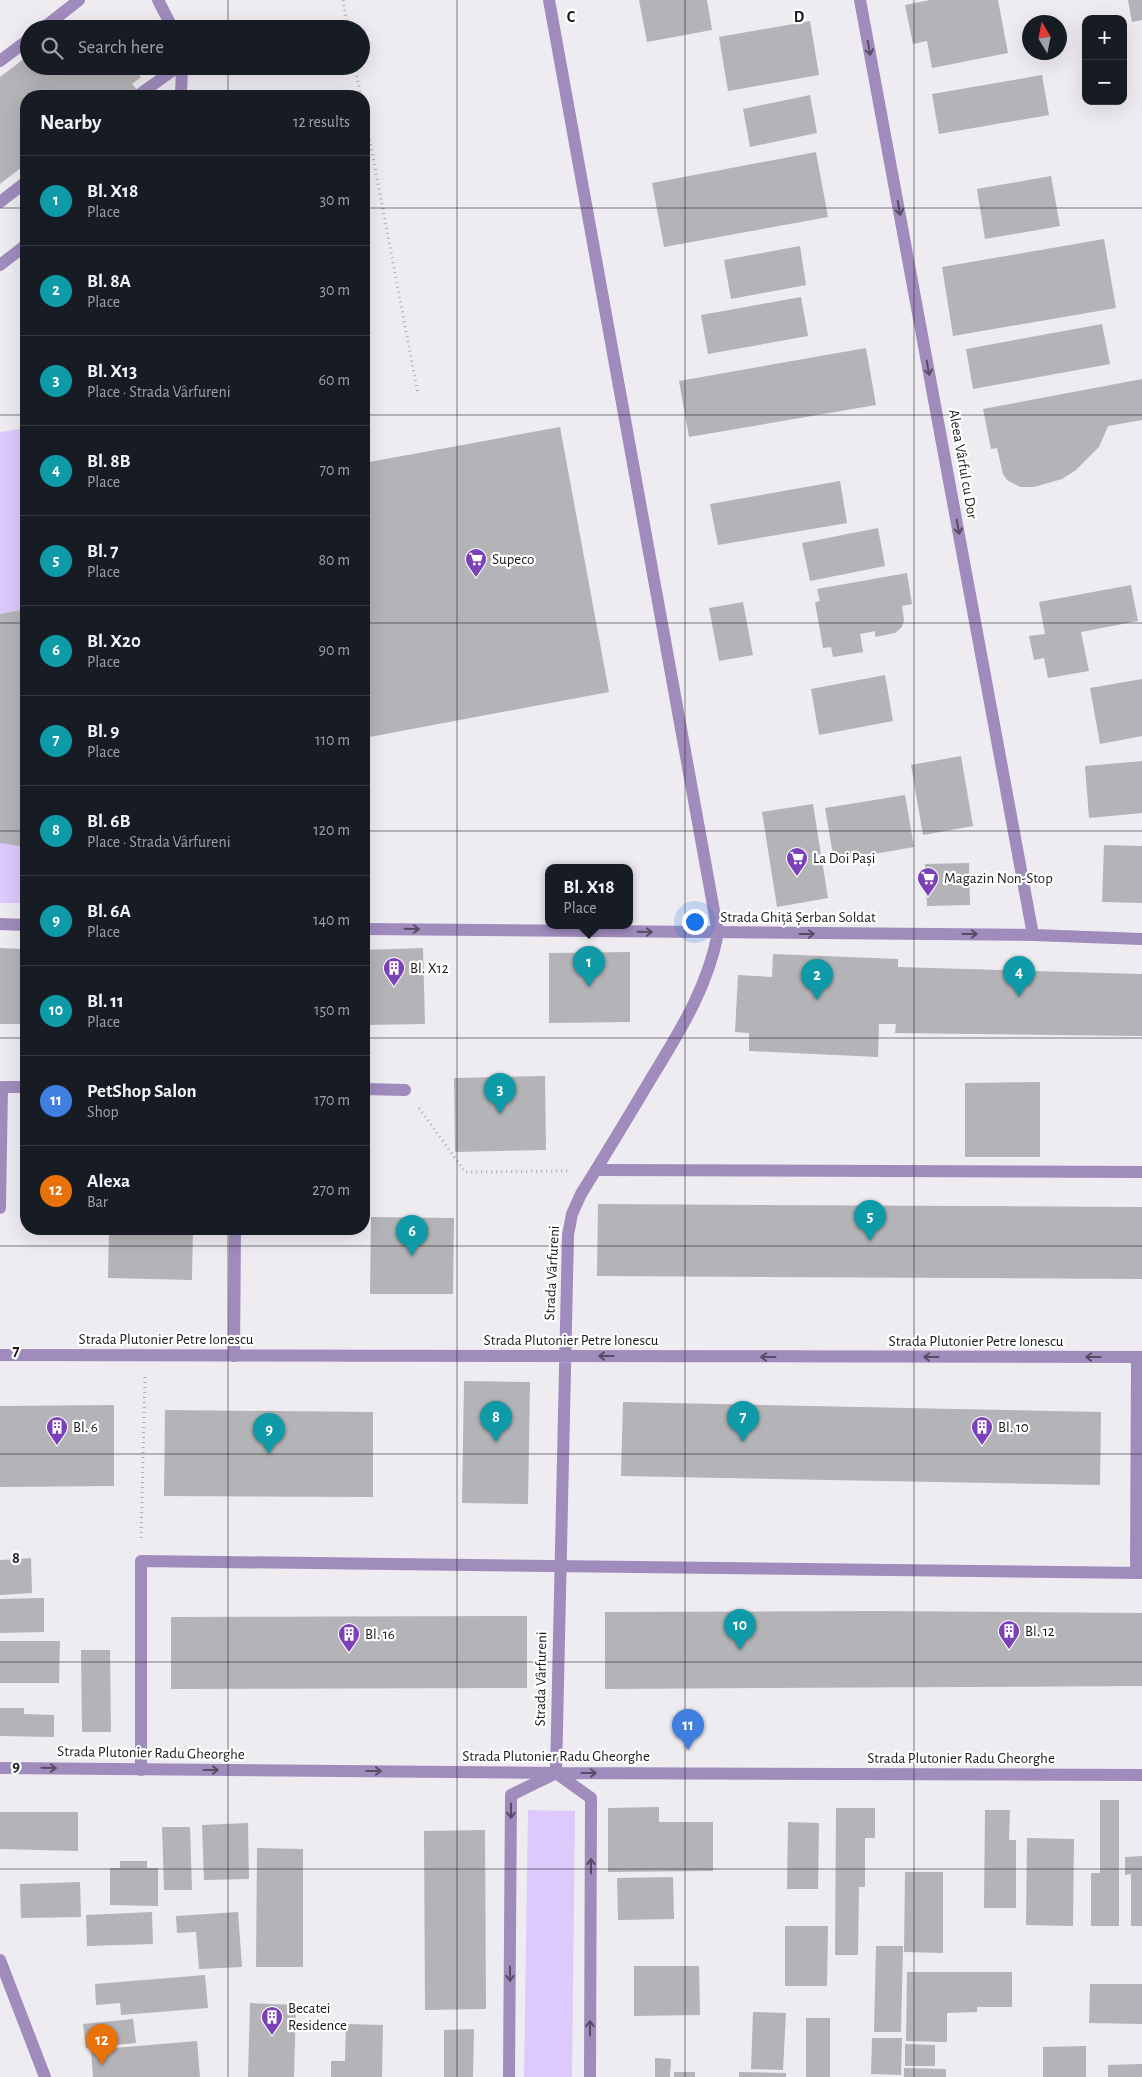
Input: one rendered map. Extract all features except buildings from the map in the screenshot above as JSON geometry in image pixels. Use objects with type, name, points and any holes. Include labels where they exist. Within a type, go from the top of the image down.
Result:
[{"type":"street","points":[[53,20],[79,0]]},
{"type":"street","points":[[158,0],[168,20]]},
{"type":"street","points":[[549,0],[718,933]]},
{"type":"street","name":"Aleea Vârful cu Dor","points":[[860,0],[1033,935]]},
{"type":"street","points":[[0,61],[20,46]]},
{"type":"street","points":[[146,90],[167,75]]},
{"type":"street","points":[[181,75],[182,90]]},
{"type":"street","points":[[0,202],[20,187]]},
{"type":"street","points":[[0,265],[20,250]]},
{"type":"street","points":[[0,924],[20,925]]},
{"type":"street","name":"Strada Ghiță Șerban Soldat","points":[[370,929],[1033,935],[1142,939]]},
{"type":"street","name":"Strada Vârfureni","points":[[556,1773],[564,1356],[568,1235],[572,1214],[581,1194],[697,998],[713,959],[718,933]]},
{"type":"street","points":[[0,1208],[2,1087],[20,1087]]},
{"type":"street","points":[[370,1089],[405,1090]]},
{"type":"street","points":[[596,1170],[1142,1172]]},
{"type":"street","points":[[234,1356],[235,1235]]},
{"type":"street","name":"Strada Plutonier Petre Ionescu","points":[[0,1355],[1140,1357]]},
{"type":"street","points":[[141,1770],[141,1561],[1139,1573],[1140,1357]]},
{"type":"street","name":"Strada Plutonier Radu Gheorghe","points":[[0,1768],[556,1773],[1142,1775]]},
{"type":"street","points":[[509,2077],[511,1795],[556,1773],[592,1798],[590,2077]]},
{"type":"street","points":[[0,1960],[45,2077]]},
{"type":"path","points":[[343,0],[346,20]]},
{"type":"path","points":[[357,75],[360,90]]},
{"type":"path","points":[[370,142],[418,394]]},
{"type":"path","points":[[405,1090],[465,1172],[596,1170]]},
{"type":"path","points":[[141,1561],[145,1356]]},
{"type":"shaded area","points":[[20,429],[20,903],[0,903],[0,432]]},
{"type":"shaded area","points":[[528,1810],[575,1811],[572,2077],[524,2077]]},
{"type":"place","name":"Supeco","points":[[476,578]]},
{"type":"place","name":"La Doi Pași","points":[[797,877]]},
{"type":"place","name":"Magazin Non-Stop","points":[[928,897]]},
{"type":"place","name":"Bl. X12","points":[[394,987]]},
{"type":"place","name":"Bl. X18","points":[[589,987]]},
{"type":"place","name":"Bl. 8B","points":[[1019,997]]},
{"type":"place","name":"Bl. 8A","points":[[817,1000]]},
{"type":"place","name":"Bl. X13","points":[[500,1114]]},
{"type":"place","name":"Bl. 7","points":[[870,1241]]},
{"type":"place","name":"Bl. X20","points":[[412,1256]]},
{"type":"place","name":"Bl. 6B","points":[[496,1442]]},
{"type":"place","name":"Bl. 9","points":[[743,1442]]},
{"type":"place","name":"Bl. 6","points":[[57,1446]]},
{"type":"place","name":"Bl. 10","points":[[982,1446]]},
{"type":"place","name":"Bl. 6A","points":[[269,1454]]},
{"type":"place","name":"Bl. 11","points":[[740,1650]]},
{"type":"place","name":"Bl. 12","points":[[1009,1650]]},
{"type":"place","name":"Bl. 16","points":[[349,1653]]},
{"type":"place","name":"PetShop Salon","points":[[688,1750]]},
{"type":"place","name":"Becatei Residence","points":[[272,2036]]},
{"type":"place","name":"Alexa","points":[[102,2065]]}]
